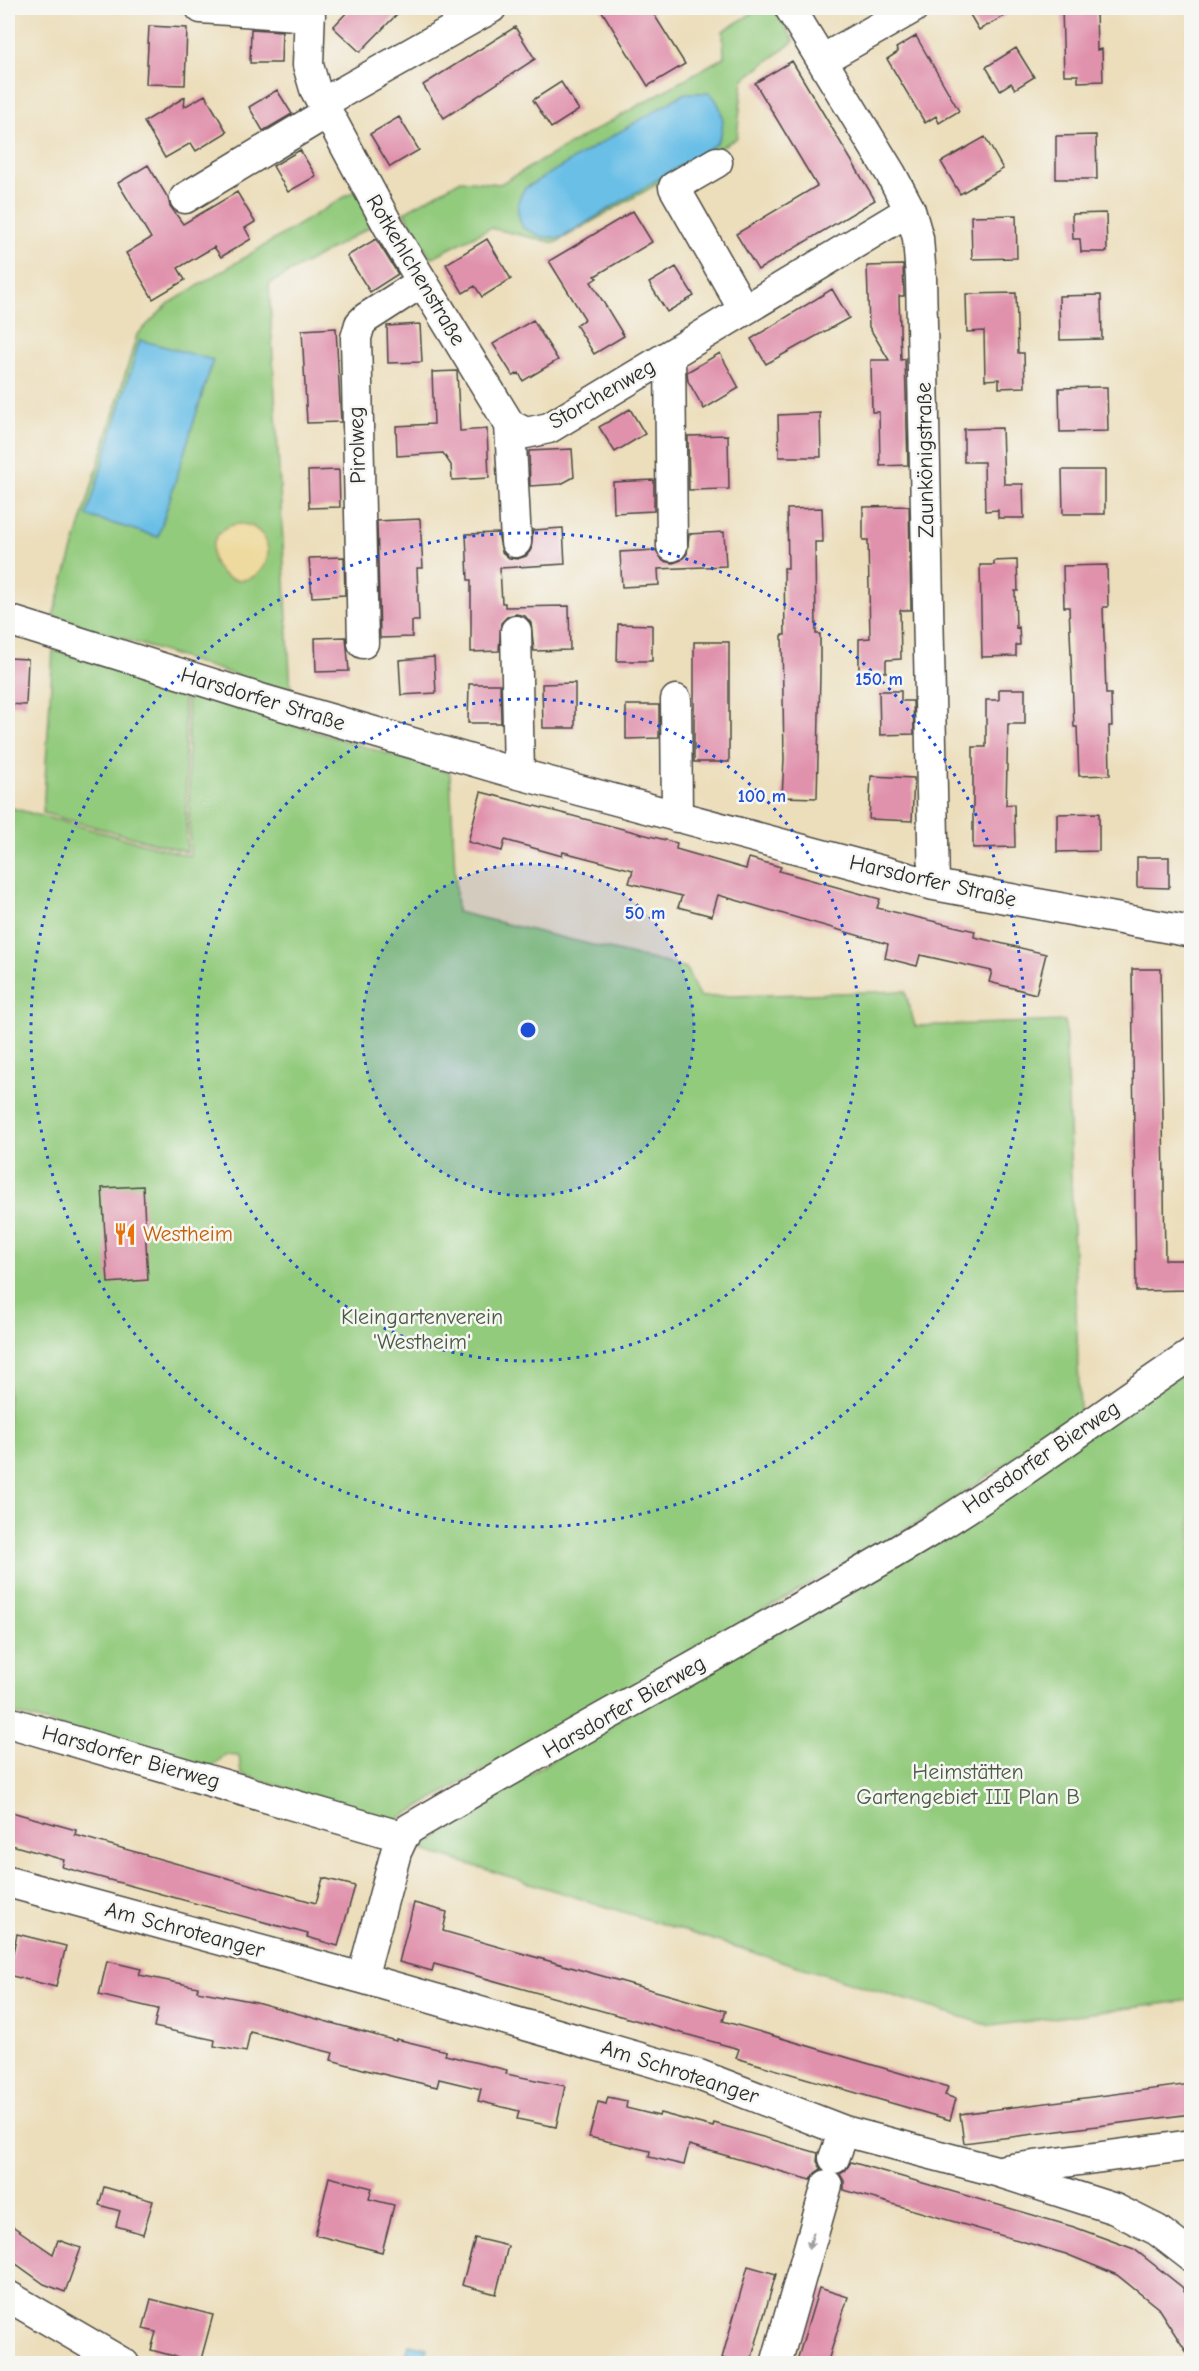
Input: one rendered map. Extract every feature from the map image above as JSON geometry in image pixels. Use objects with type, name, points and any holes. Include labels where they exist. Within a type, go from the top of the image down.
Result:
[{"type":"street","name":"Rotkehlchenstraße","points":[[201,8],[310,12],[309,72],[325,108],[389,227],[510,425]]},
{"type":"street","points":[[185,198],[325,108],[491,8]]},
{"type":"street","name":"Zaunkönigstraße","points":[[790,8],[891,174],[910,210],[918,238],[921,278],[934,885]]},
{"type":"street","points":[[822,60],[913,8]]},
{"type":"street","points":[[717,162],[674,188],[744,310]]},
{"type":"street","name":"Storchenweg","points":[[510,425],[526,433],[549,428],[910,210]]},
{"type":"street","name":"Pirolweg","points":[[363,643],[356,338],[360,324],[366,318],[422,282]]},
{"type":"street","name":"Storchenweg","points":[[670,355],[672,546]]},
{"type":"street","points":[[510,425],[516,543]]},
{"type":"street","name":"Harsdorfer Straße","points":[[8,620],[264,700],[519,774],[934,885],[1191,932]]},
{"type":"street","points":[[516,631],[519,774]]},
{"type":"street","points":[[676,700],[677,817]]},
{"type":"street","name":"Harsdorfer Bierweg","points":[[8,1722],[403,1837],[418,1824],[823,1594],[931,1530],[1010,1479],[1191,1354]]},
{"type":"street","points":[[362,1978],[396,1852],[403,1837]]},
{"type":"street","name":"Am Schroteanger","points":[[8,1882],[362,1978],[699,2075],[835,2158],[996,2171],[1191,2145]]},
{"type":"street","points":[[776,2364],[835,2158]]},
{"type":"street","name":"Am Schroteanger","points":[[996,2171],[1129,2215],[1157,2230],[1191,2257]]},
{"type":"street","points":[[8,2296],[124,2364]]},
{"type":"green space","points":[[761,8],[774,8],[794,41],[743,80],[737,138],[555,243],[490,228],[431,258],[404,212],[461,180],[500,184],[724,57],[723,31]]},
{"type":"green space","points":[[359,188],[379,222],[269,284],[291,693],[53,616],[137,335],[168,304]]},
{"type":"green space","points":[[53,650],[184,692],[187,852],[43,813]]},
{"type":"green space","name":"Kleingartenverein 'Westheim'","points":[[187,692],[450,773],[457,912],[686,968],[699,997],[905,991],[915,1026],[1065,1021],[1080,1414],[924,1519],[393,1822],[241,1774],[239,1756],[225,1755],[210,1769],[8,1712],[8,807],[190,856]]},
{"type":"green space","name":"Heimstätten Gartengebiet III Plan B","points":[[1191,1367],[1191,2000],[991,2026],[420,1849],[515,1783]]},
{"type":"sand","points":[[240,524],[251,526],[260,532],[266,541],[268,552],[266,563],[260,572],[251,578],[240,580],[229,578],[220,572],[214,563],[212,552],[214,541],[220,532],[229,526]]},
{"type":"water","points":[[685,93],[710,93],[715,99],[721,111],[723,124],[716,144],[561,238],[543,237],[523,228],[518,208],[519,198],[525,188]]},
{"type":"water","points":[[140,340],[213,360],[158,537],[87,516]]},
{"type":"water","points":[[409,2344],[427,2348],[423,2363],[404,2363]]},
{"type":"building","points":[[351,8],[403,8],[360,52],[333,27]]},
{"type":"building","points":[[600,8],[650,8],[685,64],[648,86]]},
{"type":"building","points":[[966,8],[1019,8],[979,30]]},
{"type":"building","points":[[1062,8],[1096,8],[1097,50],[1102,49],[1103,81],[1078,82],[1078,75],[1064,75]]},
{"type":"building","points":[[149,26],[187,28],[185,85],[146,84]]},
{"type":"building","points":[[515,27],[535,59],[444,118],[423,85]]},
{"type":"building","points":[[251,29],[282,31],[281,63],[250,63]]},
{"type":"building","points":[[916,36],[959,111],[939,123],[936,116],[925,123],[887,59],[898,52],[896,48]]},
{"type":"building","points":[[1016,48],[1034,77],[1015,89],[1011,83],[1000,90],[986,67]]},
{"type":"building","points":[[792,61],[875,200],[758,270],[736,234],[817,186],[755,83]]},
{"type":"building","points":[[561,82],[579,110],[551,128],[533,100]]},
{"type":"building","points":[[277,90],[292,114],[263,131],[249,107]]},
{"type":"building","points":[[205,95],[227,132],[196,151],[191,143],[165,158],[144,122],[185,97],[184,107]]},
{"type":"building","points":[[399,117],[419,150],[390,167],[370,134]]},
{"type":"building","points":[[1096,135],[1097,179],[1056,179],[1056,136]]},
{"type":"building","points":[[985,137],[1003,169],[960,194],[941,162]]},
{"type":"building","points":[[300,150],[316,176],[288,192],[273,166]]},
{"type":"building","points":[[148,165],[168,198],[170,206],[183,224],[237,192],[255,222],[245,228],[251,239],[221,257],[214,247],[178,268],[185,280],[153,299],[126,253],[151,238],[118,183]]},
{"type":"building","points":[[633,211],[652,242],[595,276],[597,278],[591,282],[624,336],[594,354],[576,325],[585,319],[549,261]]},
{"type":"building","points":[[1106,213],[1107,252],[1081,252],[1080,239],[1073,239],[1072,214]]},
{"type":"building","points":[[1016,215],[1017,258],[972,259],[971,216]]},
{"type":"building","points":[[376,239],[398,274],[370,292],[347,256]]},
{"type":"building","points":[[487,239],[511,279],[482,297],[475,286],[463,293],[446,264]]},
{"type":"building","points":[[903,265],[904,296],[899,296],[901,360],[905,359],[908,465],[880,466],[879,412],[872,412],[871,360],[889,360],[869,327],[867,266]]},
{"type":"building","points":[[676,267],[694,296],[667,312],[649,283]]},
{"type":"building","points":[[832,289],[849,318],[766,364],[751,339]]},
{"type":"building","points":[[1016,293],[1018,353],[1024,353],[1025,387],[999,388],[999,379],[985,380],[984,331],[967,332],[966,294]]},
{"type":"building","points":[[1101,295],[1102,339],[1060,340],[1059,296]]},
{"type":"building","points":[[533,320],[558,360],[523,381],[519,373],[513,376],[493,344]]},
{"type":"building","points":[[420,324],[422,362],[388,363],[387,326]]},
{"type":"building","points":[[336,328],[341,422],[307,423],[302,330]]},
{"type":"building","points":[[720,353],[739,388],[704,409],[688,381],[687,372]]},
{"type":"building","points":[[457,371],[460,431],[487,429],[489,478],[452,480],[451,465],[443,453],[397,456],[396,426],[434,424],[432,372]]},
{"type":"building","points":[[1107,387],[1108,431],[1060,432],[1059,388]]},
{"type":"building","points":[[630,409],[645,434],[615,452],[599,427]]},
{"type":"building","points":[[820,413],[821,457],[779,457],[778,415]]},
{"type":"building","points":[[1002,428],[1004,484],[1023,484],[1024,518],[998,518],[998,510],[985,511],[984,462],[964,462],[964,429]]},
{"type":"building","points":[[728,435],[729,489],[689,490],[688,436]]},
{"type":"building","points":[[572,449],[574,477],[561,484],[530,486],[529,451]]},
{"type":"building","points":[[339,470],[340,507],[309,508],[308,471]]},
{"type":"building","points":[[1062,470],[1105,470],[1105,514],[1063,514]]},
{"type":"building","points":[[654,480],[654,511],[614,513],[613,482]]},
{"type":"building","points":[[909,506],[911,610],[900,610],[901,659],[886,660],[886,672],[859,672],[859,639],[870,638],[868,540],[863,540],[863,507]]},
{"type":"building","points":[[822,508],[823,542],[815,542],[816,634],[820,634],[817,798],[782,797],[784,759],[782,635],[785,635],[784,568],[788,568],[787,509]]},
{"type":"building","points":[[420,519],[423,568],[417,568],[419,621],[412,621],[412,637],[380,638],[377,521]]},
{"type":"building","points":[[563,528],[565,564],[500,568],[502,603],[505,603],[505,607],[569,606],[570,650],[534,651],[531,623],[525,616],[516,614],[508,616],[501,623],[499,651],[471,652],[471,580],[468,580],[466,534],[498,533],[502,552],[509,558],[517,559],[526,556],[531,550],[533,530]]},
{"type":"building","points":[[724,532],[726,566],[658,569],[659,585],[622,587],[620,552],[656,550],[663,561],[673,563],[681,560],[687,554],[689,534]]},
{"type":"building","points":[[344,557],[345,595],[312,597],[309,558]]},
{"type":"building","points":[[1017,560],[1016,628],[1019,627],[1020,645],[1016,645],[1016,656],[982,657],[980,565],[994,565],[994,561]]},
{"type":"building","points":[[1107,565],[1108,607],[1103,607],[1106,694],[1111,694],[1110,775],[1079,776],[1077,727],[1074,727],[1069,607],[1064,607],[1063,566]]},
{"type":"building","points":[[618,624],[652,625],[652,661],[617,661]]},
{"type":"building","points":[[346,637],[349,671],[316,672],[315,638]]},
{"type":"building","points":[[694,642],[729,642],[729,762],[694,762]]},
{"type":"building","points":[[434,657],[436,693],[401,695],[399,660]]},
{"type":"building","points":[[8,658],[28,659],[26,705],[8,704]]},
{"type":"building","points":[[575,683],[575,728],[543,728],[542,684]]},
{"type":"building","points":[[469,684],[500,684],[501,723],[468,723]]},
{"type":"building","points":[[999,689],[1025,689],[1025,724],[1008,724],[1006,805],[1014,804],[1015,847],[973,848],[973,747],[986,747],[986,700],[999,700]]},
{"type":"building","points":[[879,691],[901,691],[901,701],[913,701],[914,734],[880,735]]},
{"type":"building","points":[[626,705],[659,705],[659,738],[626,739]]},
{"type":"building","points":[[871,776],[914,778],[912,821],[869,819]]},
{"type":"building","points":[[481,792],[677,843],[676,849],[746,869],[749,858],[781,867],[779,871],[880,899],[877,908],[975,931],[974,937],[1046,954],[1036,994],[989,982],[992,971],[920,955],[917,966],[885,958],[888,944],[718,895],[712,916],[678,907],[682,896],[629,883],[633,870],[563,852],[562,856],[505,840],[502,851],[468,842]]},
{"type":"building","points":[[1099,813],[1099,851],[1057,852],[1057,814]]},
{"type":"building","points":[[1137,857],[1169,857],[1169,888],[1137,887]]},
{"type":"building","points":[[1132,969],[1161,969],[1165,1260],[1191,1260],[1191,1290],[1136,1291]]},
{"type":"building","name":"Westheim","points":[[143,1186],[148,1280],[108,1283],[102,1188]]},
{"type":"building","points":[[8,1811],[76,1830],[75,1835],[316,1903],[323,1878],[355,1886],[338,1946],[307,1937],[308,1934],[62,1867],[64,1860],[8,1844]]},
{"type":"building","points":[[414,1903],[447,1912],[443,1931],[726,2011],[723,2021],[948,2087],[945,2095],[956,2099],[950,2120],[736,2058],[739,2049],[434,1964],[432,1971],[399,1962]]},
{"type":"building","points":[[17,1934],[66,1946],[56,1987],[8,1975]]},
{"type":"building","points":[[107,1961],[141,1969],[139,1975],[198,1987],[197,1991],[256,2002],[396,2041],[396,2039],[446,2051],[445,2055],[507,2070],[506,2074],[565,2086],[556,2127],[517,2119],[519,2111],[478,2101],[481,2089],[439,2079],[437,2087],[370,2071],[331,2060],[333,2053],[250,2032],[246,2052],[214,2046],[215,2040],[154,2027],[158,2009],[99,1995]]},
{"type":"building","points":[[1191,2084],[1191,2114],[964,2143],[960,2114]]},
{"type":"building","points":[[608,2097],[627,2101],[626,2108],[659,2116],[660,2113],[713,2127],[714,2123],[818,2153],[817,2161],[821,2169],[811,2180],[689,2145],[684,2165],[649,2157],[650,2151],[589,2137],[598,2102],[606,2104]]},
{"type":"building","points":[[851,2162],[1074,2227],[1134,2249],[1182,2287],[1191,2301],[1191,2359],[1158,2308],[1117,2275],[1066,2254],[844,2190],[844,2181],[840,2174]]},
{"type":"building","points":[[329,2177],[372,2188],[369,2199],[394,2205],[382,2252],[315,2235]]},
{"type":"building","points":[[104,2187],[153,2201],[143,2234],[116,2226],[120,2211],[99,2205]]},
{"type":"building","points":[[8,2223],[53,2254],[58,2240],[81,2248],[65,2292],[44,2284],[8,2258]]},
{"type":"building","points":[[475,2238],[508,2246],[496,2294],[462,2285]]},
{"type":"building","points":[[748,2266],[776,2274],[750,2364],[741,2364],[722,2358]]},
{"type":"building","points":[[819,2288],[848,2297],[827,2364],[796,2364]]},
{"type":"building","points":[[151,2299],[213,2315],[200,2363],[151,2350],[156,2332],[143,2329]]},
{"type":"place","name":"Westheim","points":[[125,1234]]}]
